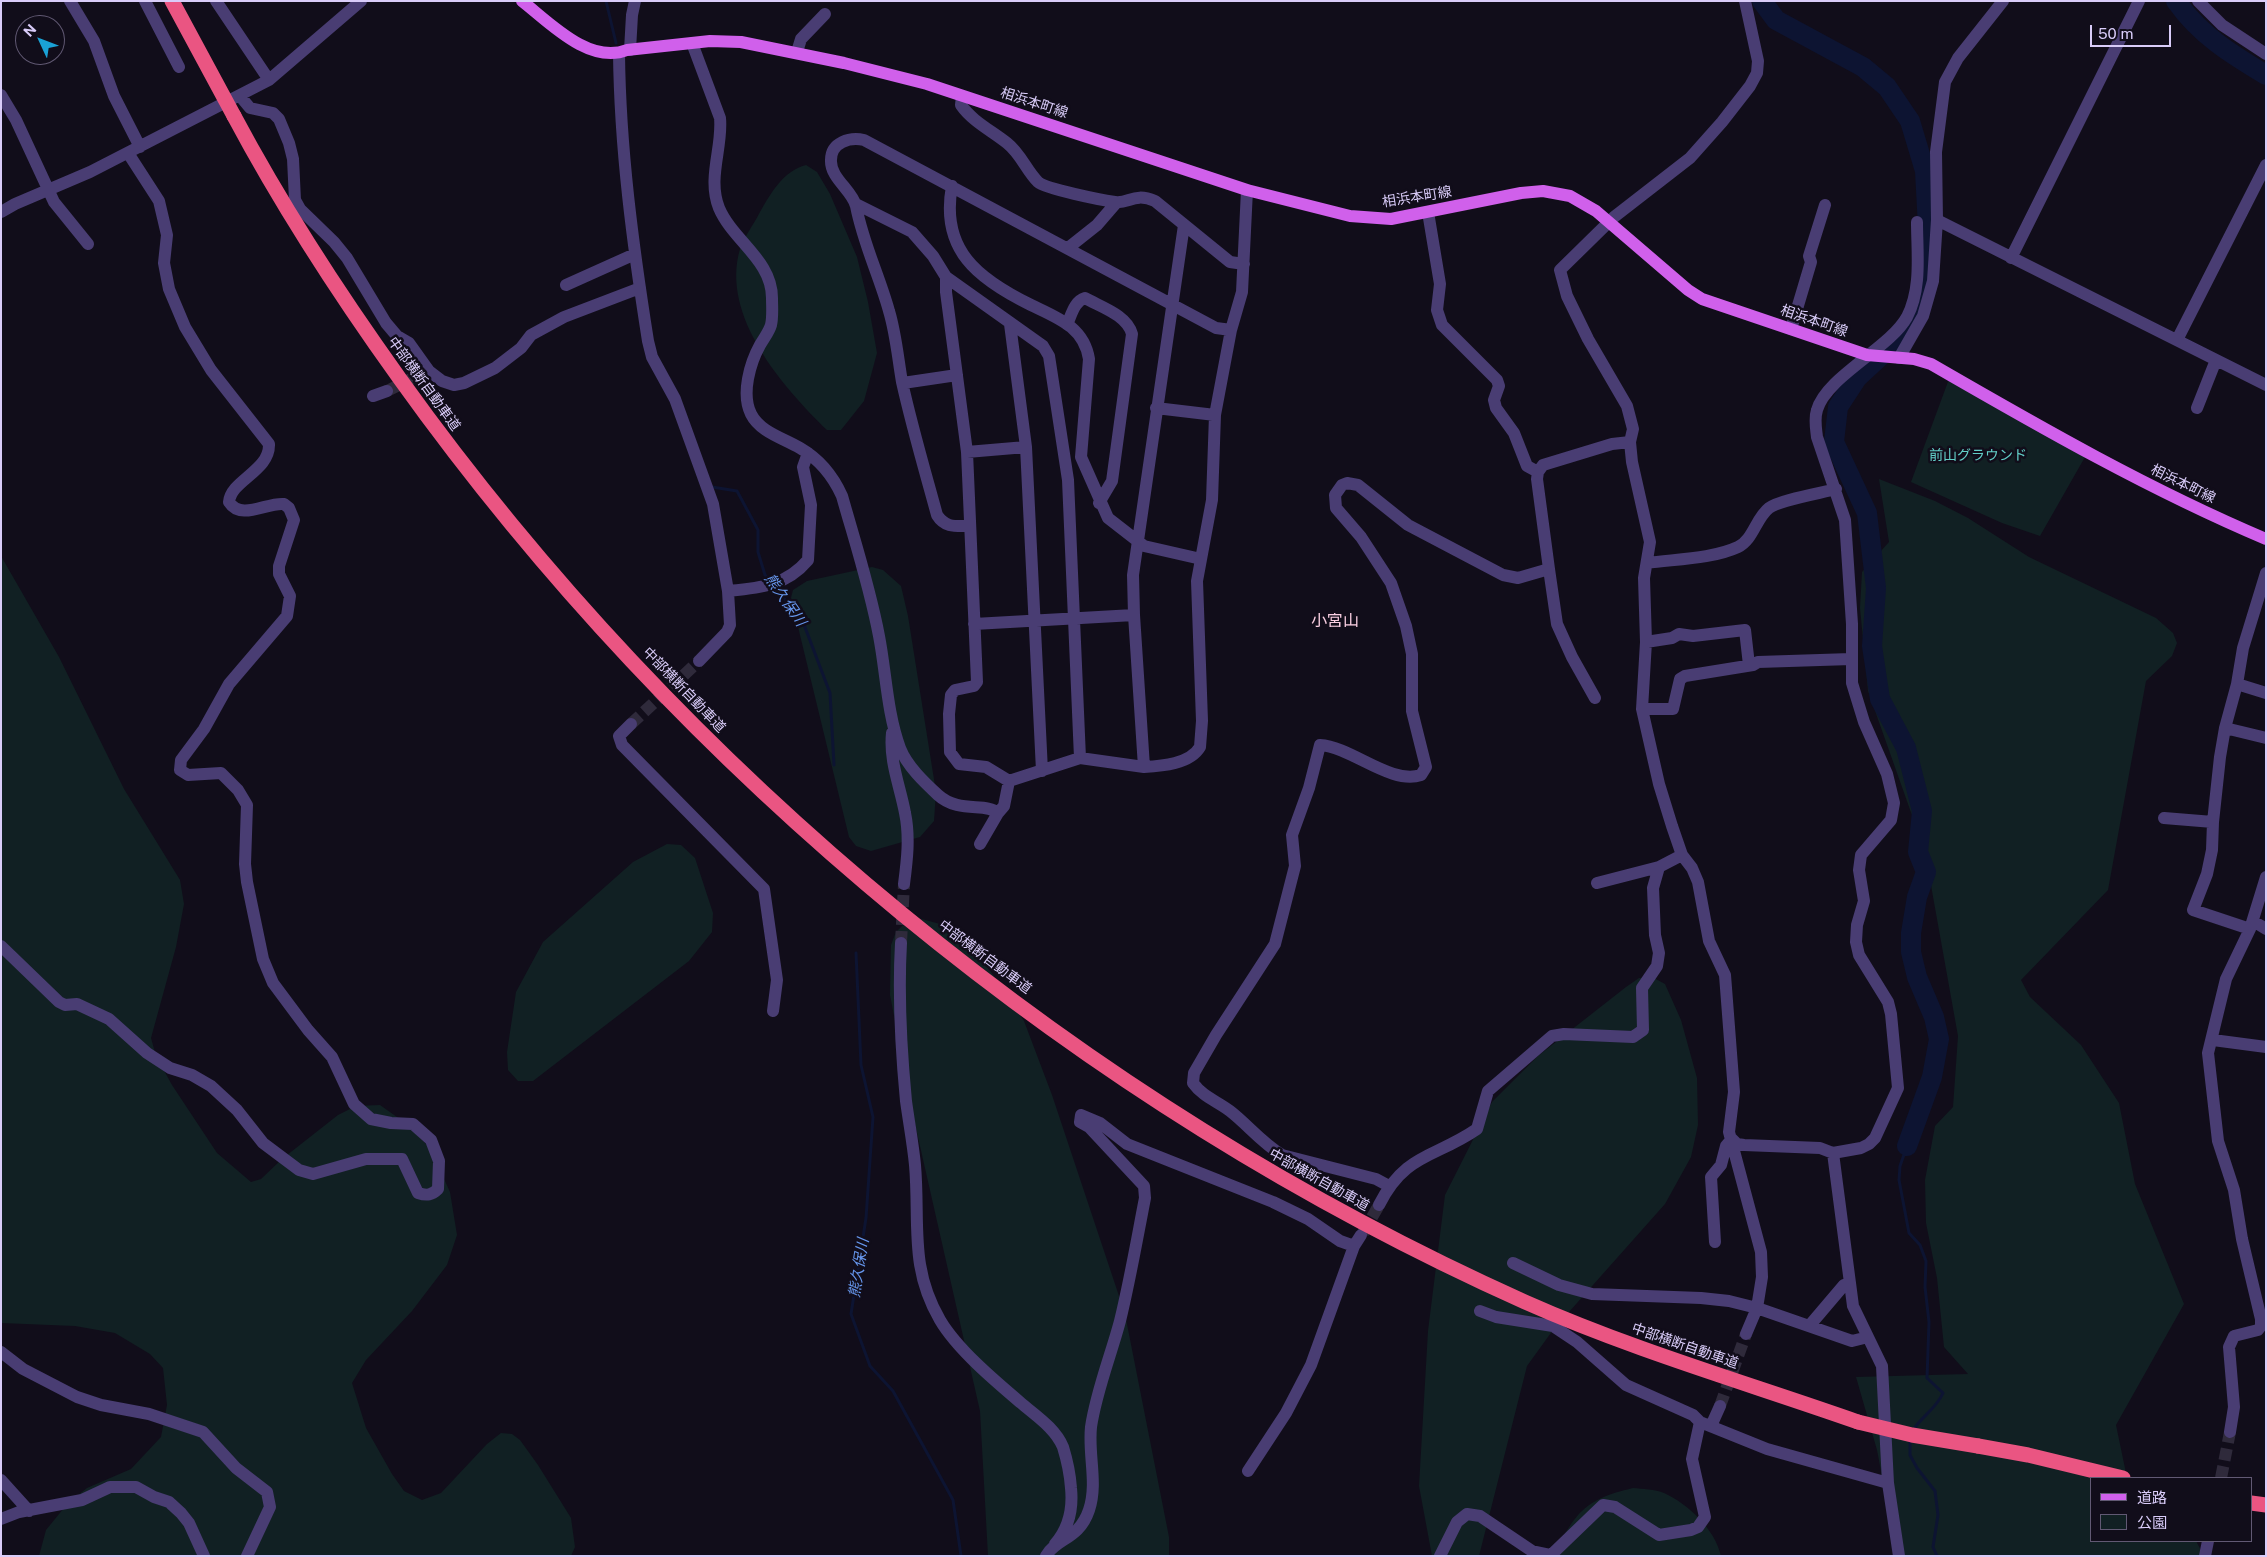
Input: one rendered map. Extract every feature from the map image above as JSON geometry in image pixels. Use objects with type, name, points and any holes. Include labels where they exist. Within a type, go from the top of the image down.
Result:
[{"type":"highway","name":"中部横断自動車道","points":[[172,1],[269,183],[340,294],[486,495],[548,569],[696,726],[807,832],[894,908],[1067,1038],[1160,1104],[1251,1161],[1376,1229],[1525,1302],[1681,1363],[1858,1422],[1912,1435],[2028,1455],[2120,1477]]},
{"type":"highway","points":[[2252,1503],[2266,1505]]},
{"type":"main road","name":"相浜本町線","points":[[522,1],[576,42],[602,52],[692,43],[756,44],[797,52],[892,74],[1247,190],[1350,216],[1391,219],[1512,195],[1543,191],[1565,194],[1579,200],[1609,223],[1695,296],[1870,356],[1893,357],[1931,364],[2065,441],[2229,524],[2266,539]]},
{"type":"street","points":[[70,1],[94,41],[114,96],[140,147]]},
{"type":"street","points":[[145,1],[180,67]]},
{"type":"street","points":[[216,1],[269,80]]},
{"type":"street","points":[[1,212],[128,153],[269,80],[360,1]]},
{"type":"street","points":[[635,1],[625,51],[620,103],[640,288],[652,357],[675,399],[713,504],[728,591],[730,625],[727,632],[700,661]]},
{"type":"street","points":[[1745,1],[1758,60],[1757,73],[1750,86],[1722,122],[1690,158],[1609,223],[1565,263],[1560,270],[1560,278],[1588,339],[1627,406],[1632,429],[1630,442],[1632,462],[1650,542],[1644,578],[1646,642],[1642,709],[1659,784],[1682,855],[1692,868],[1698,882],[1709,941],[1725,975],[1734,1092],[1729,1132],[1761,1252],[1762,1277],[1757,1308],[1746,1334]]},
{"type":"street","points":[[1893,357],[1923,316],[1931,293],[1937,220],[1936,152],[1945,82],[1958,58],[2003,1]]},
{"type":"street","points":[[2011,258],[2139,1]]},
{"type":"street","points":[[2198,1],[2222,25],[2266,54]]},
{"type":"street","points":[[797,52],[801,39],[825,14]]},
{"type":"street","points":[[692,43],[720,118],[721,129],[715,171],[719,208],[768,274],[771,285],[771,325],[754,359],[748,387],[748,407],[756,422],[764,429],[808,453],[825,468],[835,481],[842,496],[872,598],[893,723],[900,749],[908,762],[939,796],[954,805],[992,808],[998,813]]},
{"type":"street","points":[[1,95],[16,120],[47,191],[88,244]]},
{"type":"street","points":[[240,96],[250,108],[273,113],[278,119],[289,142],[293,159],[295,200],[300,209],[348,258],[376,311],[397,336],[416,350],[424,373],[454,385],[464,383],[495,368],[521,348],[531,335],[564,317],[640,288]]},
{"type":"street","points":[[962,96],[961,105],[966,113],[1010,145],[1039,183],[1047,188],[1116,202],[1133,197],[1146,197],[1155,201],[1230,262],[1244,264]]},
{"type":"street","points":[[1080,758],[1068,480],[1049,356],[1043,346],[946,277],[933,256],[912,232],[856,204],[832,170],[831,154],[838,145],[846,140],[864,140],[1216,328],[1231,330]]},
{"type":"street","points":[[1,946],[59,1002],[65,1005],[77,1004],[109,1019],[147,1053],[170,1068],[192,1075],[211,1086],[237,1110],[263,1143],[298,1170],[313,1174],[366,1159],[395,1158],[402,1159],[418,1193],[434,1194],[438,1189],[439,1161],[431,1140],[413,1124],[391,1123],[371,1119],[354,1104],[332,1057],[308,1030],[273,983],[263,959],[247,882],[245,856],[248,811],[246,800],[221,773],[188,775],[180,770],[181,760],[204,729],[229,684],[287,616],[290,596],[280,574],[279,566],[294,520],[284,504],[246,511],[236,509],[229,502],[232,492],[268,456],[269,444],[211,370],[185,327],[169,290],[164,263],[167,235],[159,202],[128,153]]},
{"type":"street","points":[[2177,340],[2266,165]]},
{"type":"street","points":[[952,186],[949,218],[956,246],[988,279],[1029,303],[1068,322],[1087,346],[1089,359],[1081,457],[1099,503],[1108,518],[1137,542],[1164,552],[1201,559]]},
{"type":"street","points":[[946,277],[946,292],[967,452],[976,682],[974,686],[955,690],[951,695],[949,714],[950,752],[959,764],[986,767],[1009,781],[1080,758],[1144,767],[1190,758],[1200,747],[1202,721],[1197,581],[1212,500],[1214,415],[1231,330],[1242,292],[1247,190]]},
{"type":"street","points":[[1068,248],[1097,225],[1116,202]]},
{"type":"street","points":[[856,204],[857,218],[867,253],[889,311],[917,445],[937,515],[941,522],[948,526],[970,526]]},
{"type":"street","points":[[1791,329],[1810,262],[1809,256],[1825,205]]},
{"type":"street","points":[[1428,212],[1440,284],[1437,310],[1442,325],[1497,380],[1499,386],[1494,400],[1496,408],[1514,433],[1527,466],[1538,472]]},
{"type":"street","points":[[1937,220],[2266,385]]},
{"type":"street","points":[[1732,1139],[1744,1145],[1820,1148],[1833,1153],[1869,1144],[1881,1127],[1898,1088],[1890,1008],[1859,955],[1856,942],[1857,925],[1864,901],[1859,870],[1861,855],[1891,820],[1894,803],[1887,774],[1856,698],[1852,683],[1852,624],[1849,556],[1845,520],[1817,437],[1816,412],[1827,393],[1870,356],[1906,318],[1913,302],[1917,281],[1917,222]]},
{"type":"street","points":[[1144,767],[1133,575],[1171,303],[1184,225]]},
{"type":"street","points":[[566,285],[635,254]]},
{"type":"street","points":[[1068,322],[1075,305],[1085,298],[1122,318],[1130,327],[1132,334],[1112,481],[1099,503]]},
{"type":"street","points":[[1010,324],[1026,447],[1042,771]]},
{"type":"street","points":[[2197,408],[2216,360]]},
{"type":"street","points":[[903,383],[957,374]]},
{"type":"street","points":[[373,396],[387,391]]},
{"type":"street","points":[[1156,408],[1214,415]]},
{"type":"street","points":[[1595,698],[1572,657],[1557,624],[1538,472],[1543,465],[1612,444],[1630,442]]},
{"type":"street","points":[[967,452],[1026,447]]},
{"type":"street","points":[[728,591],[776,584],[789,578],[808,560],[811,505],[803,467],[808,453]]},
{"type":"street","points":[[1389,1186],[1376,1179],[1282,1155],[1270,1148],[1230,1111],[1199,1093],[1192,1083],[1194,1072],[1275,944],[1295,866],[1292,835],[1309,788],[1320,745],[1334,746],[1387,771],[1408,778],[1421,775],[1426,766],[1412,711],[1412,654],[1406,626],[1391,583],[1361,537],[1336,508],[1335,495],[1342,485],[1347,483],[1358,485],[1408,525],[1511,578],[1549,569]]},
{"type":"street","points":[[1647,563],[1726,551],[1740,546],[1747,540],[1753,528],[1770,507],[1836,489]]},
{"type":"street","points":[[2266,573],[2243,648],[2237,684],[2220,757],[2212,822],[2210,858],[2194,910],[2266,929]]},
{"type":"street","points":[[974,624],[1035,619],[1134,615]]},
{"type":"street","points":[[1646,642],[1672,638],[1679,634],[1693,636],[1745,630],[1749,665]]},
{"type":"street","points":[[1642,709],[1673,709],[1680,679],[1685,676],[1758,662],[1851,659]]},
{"type":"street","points":[[2237,684],[2266,693]]},
{"type":"street","points":[[893,723],[892,762],[906,816],[908,846],[904,884]]},
{"type":"street","points":[[631,724],[619,736],[622,745],[764,889],[777,980],[773,1011]]},
{"type":"street","points":[[2226,728],[2266,738]]},
{"type":"street","points":[[980,844],[1004,806],[1009,781]]},
{"type":"street","points":[[2164,818],[2212,822]]},
{"type":"street","points":[[1597,883],[1659,867],[1682,855]]},
{"type":"street","points":[[1379,1205],[1389,1186],[1409,1165],[1477,1129],[1488,1091],[1552,1036],[1564,1034],[1633,1037],[1643,1030],[1642,988],[1656,966],[1659,953],[1655,935],[1653,888],[1659,867]]},
{"type":"street","points":[[2230,1432],[2234,1407],[2229,1347],[2234,1336],[2258,1330],[2261,1326],[2261,1320],[2244,1248],[2234,1190],[2218,1141],[2208,1053],[2213,1040],[2226,979],[2251,925],[2266,877]]},
{"type":"street","points":[[901,943],[901,1024],[906,1100],[915,1165],[918,1266],[926,1292],[940,1320],[956,1342],[1047,1425],[1062,1446],[1070,1475],[1073,1503],[1061,1538],[1047,1553]]},
{"type":"street","points":[[2213,1040],[2266,1048]]},
{"type":"street","points":[[1047,1553],[1080,1528],[1088,1511],[1093,1488],[1091,1428],[1120,1320],[1145,1198],[1144,1186],[1089,1127],[1080,1122],[1081,1114],[1100,1123],[1127,1144],[1273,1202],[1308,1219],[1340,1241],[1354,1246]]},
{"type":"street","points":[[1715,1242],[1711,1177],[1721,1165],[1726,1146],[1732,1139]]},
{"type":"street","points":[[1833,1153],[1853,1306],[1882,1366],[1888,1483],[1899,1556]]},
{"type":"street","points":[[1248,1470],[1286,1413],[1311,1365],[1354,1246],[1361,1235]]},
{"type":"street","points":[[1512,1263],[1559,1285],[1592,1294],[1701,1298],[1729,1301],[1810,1325],[1852,1341],[1868,1337]]},
{"type":"street","points":[[1810,1325],[1844,1285],[1850,1284]]},
{"type":"street","points":[[1480,1310],[1496,1317],[1553,1326],[1577,1342],[1626,1385],[1693,1415],[1705,1424],[1767,1449],[1888,1483]]},
{"type":"street","points":[[1,1352],[23,1369],[77,1397],[149,1414],[203,1432],[236,1468],[262,1486],[270,1500],[270,1507],[247,1556]]},
{"type":"street","points":[[1440,1556],[1457,1522],[1467,1514],[1480,1516],[1532,1551],[1551,1556],[1603,1505],[1615,1507],[1644,1528],[1659,1535],[1675,1534],[1698,1527],[1705,1517],[1692,1459],[1705,1424],[1720,1406]]},
{"type":"street","points":[[1,1480],[29,1510]]},
{"type":"street","points":[[1,1519],[29,1510],[82,1500],[110,1487],[136,1487],[154,1497],[169,1502],[181,1513],[190,1523],[204,1556]]},
{"type":"street","points":[[2205,1556],[2208,1542]]},
{"type":"green space","points":[[806,165],[817,172],[830,194],[857,257],[868,302],[877,353],[864,401],[841,430],[827,430],[775,372],[759,348],[747,324],[739,300],[736,274],[740,249],[744,240],[778,184],[791,172]]},
{"type":"green space","name":"前山グラウンド","points":[[1949,379],[2085,457],[2040,536],[2002,523],[1911,482]]},
{"type":"green space","points":[[1879,479],[1935,501],[1968,518],[2029,557],[2156,618],[2173,633],[2177,643],[2172,656],[2146,681],[2108,890],[2021,980],[2030,997],[2081,1045],[2119,1103],[2135,1184],[2184,1304],[2116,1425],[2127,1477],[2090,1477],[2090,1542],[2197,1542],[2204,1556],[1897,1556],[1877,1450],[1856,1377],[1968,1374],[1944,1347],[1937,1278],[1926,1223],[1925,1180],[1935,1126],[1953,1107],[1958,1036],[1925,852],[1868,691],[1860,608],[1862,572],[1889,542]]},
{"type":"green space","points":[[1,556],[59,657],[124,789],[180,880],[184,904],[176,947],[151,1038],[156,1056],[172,1085],[217,1153],[251,1182],[261,1179],[282,1159],[338,1115],[356,1106],[380,1105],[404,1122],[430,1148],[450,1192],[457,1235],[447,1265],[412,1311],[366,1360],[352,1383],[366,1428],[392,1474],[404,1491],[422,1500],[441,1493],[487,1444],[501,1433],[512,1434],[520,1440],[538,1465],[571,1518],[575,1547],[571,1556],[39,1556],[46,1530],[68,1503],[87,1488],[131,1469],[161,1437],[167,1405],[163,1368],[150,1354],[115,1333],[75,1326],[1,1323]]},
{"type":"green space","points":[[872,567],[883,570],[901,586],[908,616],[936,792],[934,821],[920,837],[871,851],[856,846],[849,837],[791,598],[793,590],[807,581]]},
{"type":"green space","points":[[667,844],[681,845],[695,858],[713,913],[712,932],[689,961],[533,1081],[518,1081],[508,1070],[507,1052],[516,992],[543,942],[633,862]]},
{"type":"green space","points":[[918,918],[940,924],[989,969],[1024,1021],[1052,1095],[1125,1314],[1169,1537],[1169,1556],[988,1556],[980,1411],[915,1124],[890,995],[891,945],[896,932],[908,920]]},
{"type":"green space","points":[[1652,977],[1665,984],[1681,1020],[1697,1078],[1698,1125],[1691,1157],[1665,1204],[1553,1330],[1527,1366],[1479,1556],[1432,1556],[1419,1486],[1428,1331],[1445,1195],[1492,1102],[1538,1056],[1626,987],[1639,978]]},
{"type":"green space","points":[[1633,1488],[1660,1492],[1682,1504],[1707,1527],[1718,1546],[1721,1556],[1552,1556],[1568,1529],[1583,1510],[1602,1498]]},
{"type":"waterway","name":"熊久保川","points":[[606,1],[616,43]]},
{"type":"waterway","points":[[1762,1],[1776,20],[1863,67],[1887,87],[1910,121],[1925,171],[1928,227],[1925,284],[1915,320],[1897,341],[1857,378],[1838,407],[1834,442],[1867,513],[1876,588],[1872,646],[1880,699],[1906,748],[1922,811],[1918,852],[1926,872],[1917,897],[1911,933],[1911,952],[1917,977],[1934,1017],[1939,1039],[1932,1077],[1907,1146]]},
{"type":"waterway","points":[[2176,1],[2206,34],[2228,51],[2266,75]]},
{"type":"waterway","name":"熊久保川","points":[[712,487],[737,491],[758,530],[758,552],[765,575],[770,581]]},
{"type":"waterway","name":"熊久保川","points":[[774,586],[803,622],[830,693],[834,765]]},
{"type":"waterway","name":"熊久保川","points":[[856,953],[861,1065],[873,1117],[866,1218],[851,1314],[870,1366],[893,1391],[953,1500],[961,1556]]},
{"type":"waterway","points":[[1907,1146],[1900,1166],[1899,1180],[1909,1233],[1920,1245],[1926,1261],[1925,1287],[1929,1322],[1927,1378],[1943,1393],[1937,1404],[1913,1430]]},
{"type":"waterway","points":[[1910,1438],[1910,1455],[1917,1468],[1935,1491],[1938,1515],[1933,1547],[1937,1556]]},
{"type":"tunnel","points":[[387,391],[419,375]]},
{"type":"tunnel","points":[[631,724],[699,661]]},
{"type":"tunnel","points":[[901,943],[904,884]]},
{"type":"tunnel","points":[[1363,1233],[1379,1205]]},
{"type":"tunnel","points":[[1720,1406],[1746,1334]]},
{"type":"tunnel","points":[[2221,1477],[2230,1432]]},
{"type":"district","name":"小宮山","points":[[1335,621]]}]
